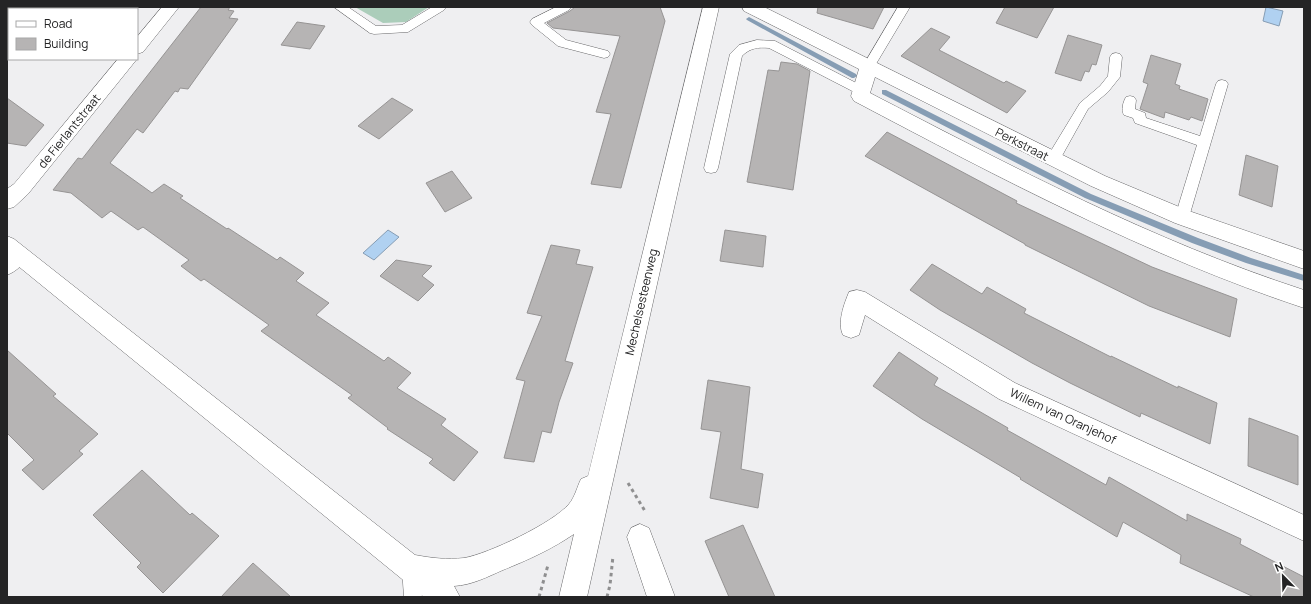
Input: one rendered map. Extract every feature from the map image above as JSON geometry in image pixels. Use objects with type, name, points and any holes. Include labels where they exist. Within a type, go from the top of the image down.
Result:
[{"type":"street","points":[[138,47],[171,7]]},
{"type":"street","name":"Mechelsesteenweg","points":[[573,597],[711,7]]},
{"type":"street","name":"Perkstraat","points":[[750,7],[1053,160],[1098,181],[1182,217],[1304,260]]},
{"type":"street","name":"de Fierlantstraat","points":[[7,201],[21,189],[127,60]]},
{"type":"street","points":[[869,66],[860,96],[1011,175],[1160,245],[1278,291],[1304,299]]},
{"type":"street","points":[[11,255],[446,597]]},
{"type":"street","name":"Willem van Oranjehof","points":[[851,328],[857,299],[1007,391],[1304,528]]},
{"type":"street","points":[[411,568],[436,573],[462,572],[474,569],[551,534],[566,524],[577,514],[584,502],[607,448]]},
{"type":"street","points":[[640,537],[661,597]]},
{"type":"lane","points":[[340,7],[374,30],[404,29],[440,7]]},
{"type":"lane","points":[[565,7],[536,22],[562,43],[604,54]]},
{"type":"lane","points":[[869,66],[904,7]]},
{"type":"lane","points":[[711,168],[736,54],[740,50],[754,44],[771,44],[862,91]]},
{"type":"lane","points":[[1053,160],[1084,106],[1104,89],[1114,77],[1116,57]]},
{"type":"lane","points":[[1182,217],[1222,84]]},
{"type":"lane","points":[[1130,100],[1128,112],[1141,116],[1139,120],[1204,142]]},
{"type":"lane","points":[[411,568],[413,597]]},
{"type":"green space","points":[[355,7],[429,7],[406,22],[383,23]]},
{"type":"water","points":[[1266,7],[1283,11],[1279,26],[1263,21]]},
{"type":"water","points":[[388,230],[399,237],[374,260],[363,253]]},
{"type":"building","points":[[201,7],[230,7],[228,10],[234,11],[229,18],[238,19],[188,89],[180,88],[178,92],[175,91],[143,133],[137,129],[110,163],[152,193],[164,184],[183,196],[180,198],[227,229],[228,228],[277,260],[280,257],[304,273],[296,281],[329,303],[316,315],[384,361],[388,357],[411,373],[397,388],[446,419],[441,425],[478,452],[454,481],[429,463],[433,459],[387,429],[388,428],[348,398],[352,395],[261,331],[269,325],[204,279],[201,281],[181,266],[189,260],[143,227],[138,230],[111,211],[102,218],[71,193],[53,190],[78,158],[82,159]]},
{"type":"building","points":[[575,7],[660,7],[665,21],[621,188],[591,184],[611,114],[596,112],[620,36],[553,28],[547,23]]},
{"type":"building","points":[[818,7],[884,7],[873,29],[817,13]]},
{"type":"building","points":[[1005,7],[1054,7],[1037,38],[996,23]]},
{"type":"building","points":[[297,22],[325,26],[310,49],[281,45]]},
{"type":"building","points":[[931,28],[950,37],[939,50],[1004,83],[1006,81],[1026,91],[1007,113],[901,56]]},
{"type":"building","points":[[1068,35],[1102,45],[1096,65],[1092,64],[1089,72],[1085,71],[1081,81],[1055,73]]},
{"type":"building","points":[[1151,55],[1181,64],[1175,84],[1180,86],[1179,89],[1208,99],[1202,121],[1191,117],[1189,120],[1165,112],[1164,118],[1140,109],[1148,84],[1143,82]]},
{"type":"building","points":[[781,62],[797,64],[810,71],[793,190],[747,182],[768,70],[779,71]]},
{"type":"building","points":[[7,98],[44,125],[26,146],[7,143]]},
{"type":"building","points":[[392,98],[413,110],[379,139],[358,126]]},
{"type":"building","points":[[887,132],[1017,201],[1016,203],[1152,267],[1237,299],[1230,337],[1149,306],[1025,245],[865,156]]},
{"type":"building","points":[[1246,155],[1278,166],[1272,207],[1239,195]]},
{"type":"building","points":[[452,171],[472,198],[445,212],[426,183]]},
{"type":"building","points":[[725,230],[766,236],[763,267],[720,261]]},
{"type":"building","points":[[551,245],[580,250],[576,264],[593,267],[565,361],[573,363],[559,402],[551,433],[542,431],[534,462],[504,458],[525,381],[516,379],[542,316],[527,313]]},
{"type":"building","points":[[396,260],[432,266],[422,276],[434,285],[418,301],[380,276]]},
{"type":"building","points":[[932,264],[982,294],[987,287],[1026,309],[1024,313],[1111,357],[1178,388],[1178,386],[1217,403],[1210,444],[1141,413],[1140,417],[1070,383],[940,310],[910,290]]},
{"type":"building","points":[[7,350],[56,394],[53,396],[98,434],[79,451],[83,454],[43,490],[22,470],[34,460],[7,433]]},
{"type":"building","points":[[899,352],[938,378],[934,385],[1008,428],[1007,430],[1106,485],[1109,477],[1187,521],[1187,514],[1241,539],[1240,544],[1304,577],[1304,597],[1254,597],[1180,563],[1181,555],[1123,522],[1117,537],[1020,479],[1021,478],[922,419],[873,386]]},
{"type":"building","points":[[708,380],[750,387],[741,469],[763,474],[758,508],[710,498],[721,432],[701,429]]},
{"type":"building","points":[[1249,418],[1298,436],[1298,485],[1248,466]]},
{"type":"building","points":[[142,470],[190,515],[192,513],[219,536],[163,593],[137,567],[141,563],[93,515]]},
{"type":"building","points":[[743,525],[775,597],[729,597],[705,541]]},
{"type":"building","points":[[253,563],[291,597],[221,597]]},
{"type":"waterway","points":[[749,19],[854,76]]},
{"type":"waterway","points":[[884,92],[1088,196],[1195,240],[1304,278]]}]
